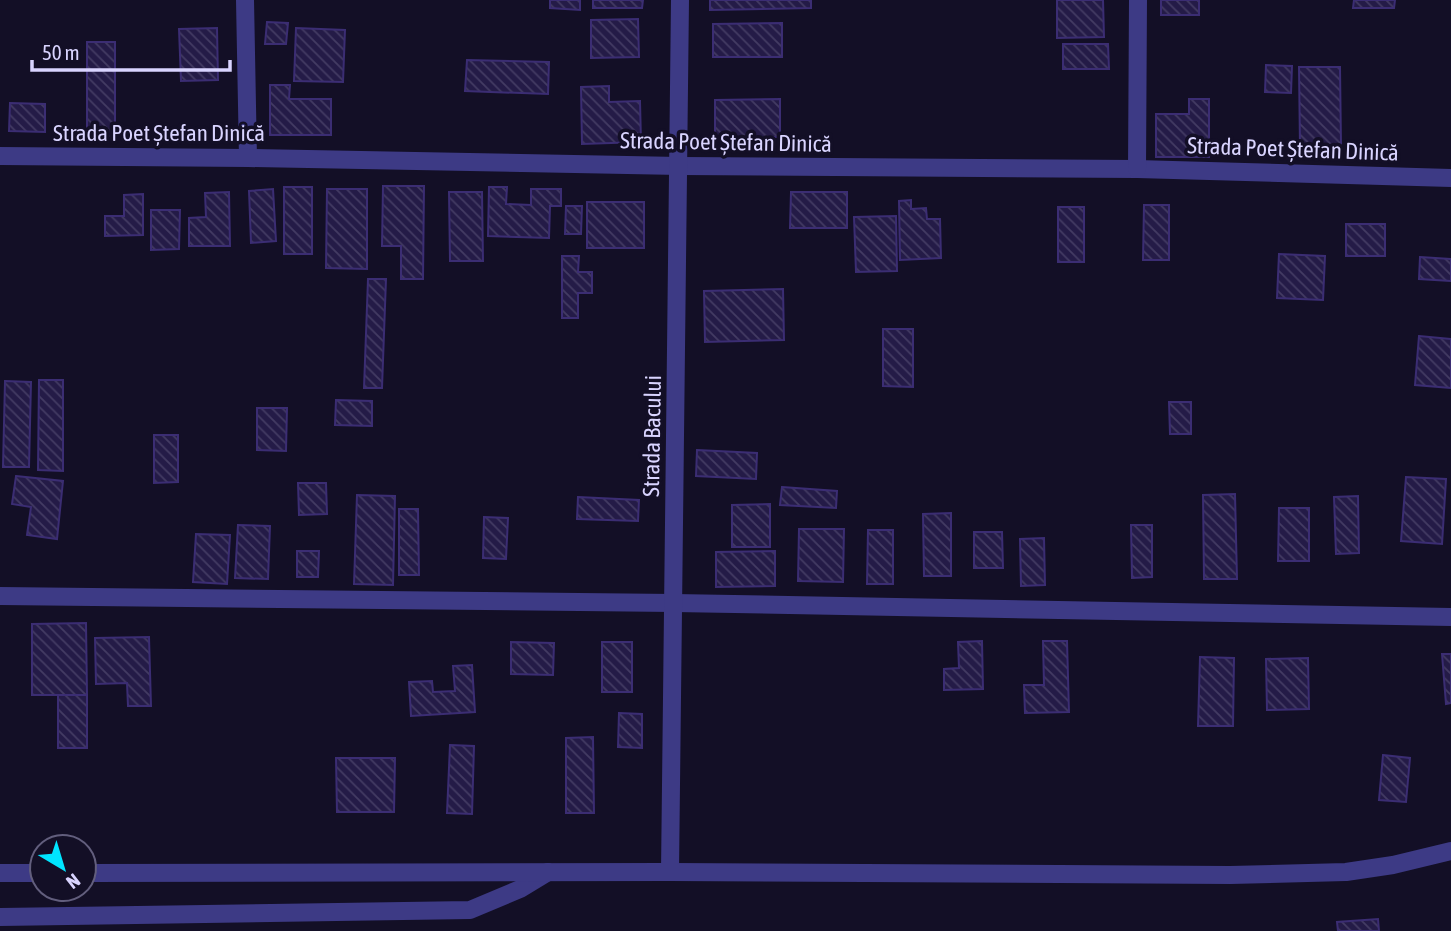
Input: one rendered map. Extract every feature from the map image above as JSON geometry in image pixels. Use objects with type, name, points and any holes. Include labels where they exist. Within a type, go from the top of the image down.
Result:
[{"type":"street","points":[[245,0],[248,158]]},
{"type":"street","name":"Strada Bacului","points":[[670,872],[680,0]]},
{"type":"street","points":[[1137,169],[1138,0]]},
{"type":"street","name":"Strada Poet Ștefan Dinică","points":[[0,156],[680,166],[1137,169],[1451,178]]},
{"type":"street","points":[[0,596],[674,603],[1451,617]]},
{"type":"street","points":[[98,873],[1230,875],[1346,872],[1393,865],[1451,850]]},
{"type":"street","points":[[0,917],[470,910],[520,889],[548,872]]},
{"type":"street","points":[[0,873],[28,873]]},
{"type":"building","points":[[550,0],[580,0],[580,10],[550,8]]},
{"type":"building","points":[[593,0],[643,0],[642,8],[593,8]]},
{"type":"building","points":[[710,0],[811,0],[811,8],[710,10]]},
{"type":"building","points":[[1057,0],[1103,0],[1104,37],[1057,38]]},
{"type":"building","points":[[1161,0],[1199,0],[1199,15],[1161,15]]},
{"type":"building","points":[[1354,0],[1395,0],[1394,8],[1353,8]]},
{"type":"building","points":[[638,19],[639,57],[591,58],[591,20]]},
{"type":"building","points":[[267,22],[288,23],[286,44],[265,44]]},
{"type":"building","points":[[782,23],[782,57],[713,57],[713,24]]},
{"type":"building","points":[[217,28],[218,80],[181,81],[179,29]]},
{"type":"building","points":[[296,28],[345,30],[343,82],[294,81]]},
{"type":"building","points":[[87,42],[115,42],[115,136],[87,136]]},
{"type":"building","points":[[1063,44],[1108,44],[1109,69],[1063,69]]},
{"type":"building","points":[[467,60],[549,62],[548,94],[465,91]]},
{"type":"building","points":[[1266,65],[1292,66],[1291,93],[1265,92]]},
{"type":"building","points":[[1299,67],[1340,67],[1341,146],[1300,147]]},
{"type":"building","points":[[270,85],[290,85],[289,99],[331,99],[331,135],[270,135]]},
{"type":"building","points":[[609,86],[609,102],[640,101],[641,142],[582,144],[581,87]]},
{"type":"building","points":[[780,99],[780,137],[715,137],[715,100]]},
{"type":"building","points":[[1189,99],[1209,99],[1209,157],[1156,157],[1156,114],[1189,114]]},
{"type":"building","points":[[10,103],[45,104],[45,132],[9,131]]},
{"type":"building","points":[[383,186],[424,186],[423,279],[401,279],[401,246],[382,246]]},
{"type":"building","points":[[284,187],[312,187],[312,254],[284,254]]},
{"type":"building","points":[[489,187],[507,187],[506,204],[531,205],[531,189],[561,189],[561,206],[550,206],[549,238],[488,236]]},
{"type":"building","points":[[273,189],[276,241],[251,243],[249,191]]},
{"type":"building","points":[[327,189],[367,189],[367,269],[326,268]]},
{"type":"building","points":[[229,192],[230,246],[189,246],[189,218],[206,217],[205,193]]},
{"type":"building","points":[[449,192],[482,192],[483,261],[450,261]]},
{"type":"building","points":[[791,192],[847,192],[847,228],[790,228]]},
{"type":"building","points":[[143,194],[143,235],[105,236],[105,216],[124,216],[124,195]]},
{"type":"building","points":[[911,200],[911,209],[926,208],[927,219],[940,219],[941,258],[900,260],[899,201]]},
{"type":"building","points":[[587,202],[644,202],[644,248],[587,248]]},
{"type":"building","points":[[1144,205],[1169,205],[1169,260],[1143,260]]},
{"type":"building","points":[[566,206],[582,206],[581,234],[565,234]]},
{"type":"building","points":[[1058,207],[1084,207],[1084,262],[1058,262]]},
{"type":"building","points":[[151,210],[180,210],[179,249],[151,250]]},
{"type":"building","points":[[896,216],[897,271],[856,272],[854,217]]},
{"type":"building","points":[[1346,224],[1385,224],[1385,256],[1346,256]]},
{"type":"building","points":[[1279,254],[1325,256],[1323,300],[1277,298]]},
{"type":"building","points":[[562,256],[579,256],[578,272],[592,272],[592,293],[578,293],[578,318],[562,318]]},
{"type":"building","points":[[1420,257],[1451,259],[1451,281],[1419,279]]},
{"type":"building","points":[[368,279],[386,279],[382,388],[364,388]]},
{"type":"building","points":[[783,289],[784,340],[705,342],[704,291]]},
{"type":"building","points":[[883,329],[913,329],[913,387],[883,386]]},
{"type":"building","points":[[1419,336],[1451,339],[1451,388],[1415,385]]},
{"type":"building","points":[[39,380],[63,380],[63,471],[38,470]]},
{"type":"building","points":[[5,381],[31,382],[29,467],[3,467]]},
{"type":"building","points":[[336,400],[372,401],[372,426],[335,425]]},
{"type":"building","points":[[1169,402],[1191,402],[1191,434],[1170,434]]},
{"type":"building","points":[[257,408],[287,408],[286,451],[257,450]]},
{"type":"building","points":[[154,435],[178,435],[178,482],[154,483]]},
{"type":"building","points":[[697,450],[757,453],[756,479],[696,476]]},
{"type":"building","points":[[16,476],[63,481],[57,539],[27,535],[31,507],[12,504]]},
{"type":"building","points":[[1406,477],[1446,479],[1442,544],[1401,541]]},
{"type":"building","points":[[298,483],[326,483],[327,514],[299,515]]},
{"type":"building","points":[[782,487],[837,491],[836,508],[780,505]]},
{"type":"building","points":[[1235,494],[1237,579],[1204,579],[1203,495]]},
{"type":"building","points":[[357,495],[395,496],[393,585],[354,584]]},
{"type":"building","points":[[1358,496],[1359,553],[1336,554],[1334,497]]},
{"type":"building","points":[[578,497],[639,500],[638,521],[577,519]]},
{"type":"building","points":[[770,504],[770,547],[732,547],[732,505]]},
{"type":"building","points":[[1279,508],[1309,508],[1309,561],[1278,561]]},
{"type":"building","points":[[399,509],[418,509],[419,575],[399,575]]},
{"type":"building","points":[[951,513],[951,576],[924,576],[923,514]]},
{"type":"building","points":[[484,517],[508,518],[506,559],[483,558]]},
{"type":"building","points":[[238,525],[270,526],[268,579],[235,578]]},
{"type":"building","points":[[1131,525],[1152,525],[1152,577],[1132,578]]},
{"type":"building","points":[[799,529],[844,529],[843,582],[798,581]]},
{"type":"building","points":[[868,530],[893,530],[893,584],[867,584]]},
{"type":"building","points":[[974,532],[1002,532],[1003,568],[974,568]]},
{"type":"building","points":[[196,534],[230,535],[227,584],[193,582]]},
{"type":"building","points":[[1044,538],[1045,585],[1021,586],[1020,539]]},
{"type":"building","points":[[297,551],[319,551],[318,577],[297,577]]},
{"type":"building","points":[[775,551],[775,586],[716,587],[716,552]]},
{"type":"building","points":[[86,623],[87,695],[32,695],[32,624]]},
{"type":"building","points":[[149,637],[151,706],[128,706],[127,683],[96,684],[95,638]]},
{"type":"building","points":[[982,641],[983,689],[944,690],[944,669],[959,668],[958,642]]},
{"type":"building","points":[[1043,641],[1067,641],[1069,712],[1025,713],[1024,685],[1044,685]]},
{"type":"building","points":[[511,642],[554,643],[553,675],[511,674]]},
{"type":"building","points":[[602,642],[632,642],[632,692],[602,692]]},
{"type":"building","points":[[1442,654],[1451,654],[1451,703],[1446,704]]},
{"type":"building","points":[[1200,657],[1234,658],[1233,726],[1198,726]]},
{"type":"building","points":[[1308,658],[1309,709],[1267,710],[1266,659]]},
{"type":"building","points":[[472,665],[475,712],[411,716],[409,682],[432,681],[433,692],[455,691],[453,666]]},
{"type":"building","points":[[58,695],[87,695],[87,748],[58,748]]},
{"type":"building","points":[[619,713],[642,714],[642,748],[618,747]]},
{"type":"building","points":[[593,737],[594,813],[566,813],[566,738]]},
{"type":"building","points":[[450,745],[474,746],[472,814],[447,813]]},
{"type":"building","points":[[1383,755],[1410,758],[1406,802],[1379,800]]},
{"type":"building","points":[[336,758],[395,758],[394,812],[337,812]]},
{"type":"building","points":[[1378,919],[1379,931],[1338,931],[1337,922]]}]
